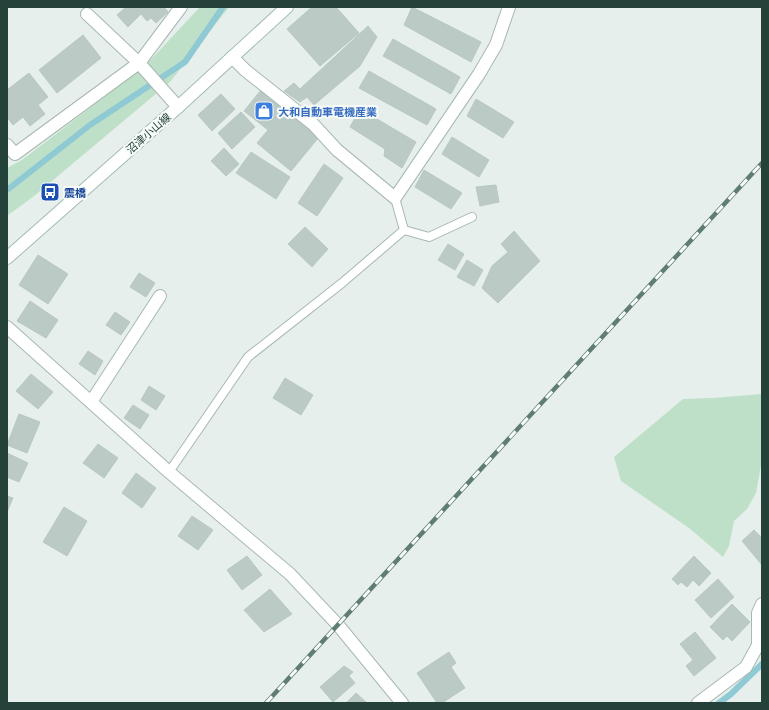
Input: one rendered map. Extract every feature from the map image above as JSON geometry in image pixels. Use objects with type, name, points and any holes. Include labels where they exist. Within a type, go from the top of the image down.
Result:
[{"type":"street","points":[[7,145],[14,154],[139,63],[181,7]]},
{"type":"street","name":"沼津小山線","points":[[7,258],[178,107],[287,7]]},
{"type":"street","points":[[232,57],[245,70],[313,124],[337,150],[395,198],[479,74],[496,45],[509,7]]},
{"type":"street","points":[[87,14],[139,63],[163,92],[178,107]]},
{"type":"street","points":[[91,402],[160,296]]},
{"type":"street","points":[[7,327],[169,472],[290,574],[338,625],[402,703]]},
{"type":"street","points":[[698,703],[746,667],[758,645],[758,613],[762,604]]},
{"type":"lane","points":[[395,198],[404,230]]},
{"type":"lane","points":[[404,230],[430,237],[472,216]]},
{"type":"lane","points":[[169,472],[248,357],[342,283],[404,230]]},
{"type":"green space","points":[[200,7],[229,7],[170,82],[34,196],[7,216],[7,168],[22,160],[145,66]]},
{"type":"green space","points":[[762,394],[762,460],[756,493],[747,509],[734,521],[729,546],[723,557],[689,528],[621,481],[614,457],[683,399]]},
{"type":"building","points":[[126,7],[164,7],[168,12],[156,23],[151,18],[147,21],[141,14],[128,27],[117,15]]},
{"type":"building","points":[[312,7],[336,7],[359,33],[320,66],[287,29]]},
{"type":"building","points":[[412,7],[481,42],[471,62],[404,25]]},
{"type":"building","points":[[368,26],[377,37],[360,66],[314,105],[307,97],[300,102],[284,91],[294,83],[300,89]]},
{"type":"building","points":[[83,35],[101,58],[57,93],[39,70]]},
{"type":"building","points":[[393,39],[460,77],[451,94],[383,56]]},
{"type":"building","points":[[369,71],[436,109],[427,125],[359,88]]},
{"type":"building","points":[[29,73],[48,97],[38,105],[45,114],[30,126],[23,117],[13,125],[7,117],[7,90]]},
{"type":"building","points":[[261,90],[319,137],[291,171],[257,143],[268,130],[244,111]]},
{"type":"building","points":[[221,94],[235,109],[212,131],[198,115]]},
{"type":"building","points":[[476,99],[514,122],[503,138],[467,116]]},
{"type":"building","points":[[360,109],[416,142],[402,168],[384,156],[385,149],[350,127]]},
{"type":"building","points":[[241,112],[255,127],[232,149],[218,133]]},
{"type":"building","points":[[452,137],[489,160],[479,177],[442,154]]},
{"type":"building","points":[[224,148],[239,164],[226,176],[211,161]]},
{"type":"building","points":[[251,152],[290,177],[276,199],[236,173]]},
{"type":"building","points":[[324,164],[343,178],[317,216],[298,203]]},
{"type":"building","points":[[424,170],[462,193],[451,209],[415,187]]},
{"type":"building","points":[[496,185],[499,202],[480,206],[476,187]]},
{"type":"building","points":[[305,227],[328,249],[312,267],[288,244]]},
{"type":"building","points":[[514,231],[540,261],[498,303],[482,288],[492,266],[508,252],[501,244]]},
{"type":"building","points":[[448,244],[464,254],[455,270],[438,260]]},
{"type":"building","points":[[38,255],[68,274],[48,304],[19,285]]},
{"type":"building","points":[[467,260],[483,270],[474,286],[457,277]]},
{"type":"building","points":[[139,273],[155,283],[146,297],[130,287]]},
{"type":"building","points":[[30,301],[58,320],[46,338],[17,321]]},
{"type":"building","points":[[115,312],[130,322],[121,335],[106,325]]},
{"type":"building","points":[[88,351],[103,361],[95,375],[79,364]]},
{"type":"building","points":[[31,374],[53,392],[38,409],[16,391]]},
{"type":"building","points":[[285,378],[313,395],[301,415],[273,398]]},
{"type":"building","points":[[149,386],[165,396],[156,410],[141,400]]},
{"type":"building","points":[[133,405],[149,415],[140,429],[124,418]]},
{"type":"building","points":[[19,414],[40,422],[27,453],[7,445]]},
{"type":"building","points":[[98,444],[118,458],[104,478],[83,463]]},
{"type":"building","points":[[7,453],[28,463],[19,482],[7,477]]},
{"type":"building","points":[[136,473],[156,488],[142,508],[122,493]]},
{"type":"building","points":[[7,496],[13,498],[7,512]]},
{"type":"building","points":[[64,507],[87,521],[67,556],[43,542]]},
{"type":"building","points":[[192,516],[213,530],[198,550],[178,536]]},
{"type":"building","points":[[754,530],[762,538],[762,565],[742,541]]},
{"type":"building","points":[[247,556],[262,575],[242,590],[227,570]]},
{"type":"building","points":[[694,556],[711,573],[699,586],[693,580],[687,587],[681,582],[678,585],[672,579]]},
{"type":"building","points":[[718,579],[734,597],[711,618],[695,600]]},
{"type":"building","points":[[270,589],[292,614],[264,632],[244,610]]},
{"type":"building","points":[[732,604],[750,622],[732,641],[727,636],[723,640],[710,627]]},
{"type":"building","points":[[695,632],[716,658],[694,676],[686,666],[693,660],[680,644]]},
{"type":"building","points":[[449,652],[456,663],[451,667],[465,688],[442,703],[437,703],[417,673]]},
{"type":"building","points":[[344,666],[353,672],[349,676],[355,683],[333,702],[320,687]]},
{"type":"building","points":[[356,693],[367,703],[346,703]]},
{"type":"waterway","points":[[7,190],[90,125],[185,62],[223,7]]},
{"type":"waterway","points":[[719,703],[731,694],[762,664]]},
{"type":"railway","points":[[266,703],[762,163]]},
{"type":"place","name":"大和自動車電機産業","points":[[264,111]]},
{"type":"place","name":"震橋","points":[[50,192]]}]
